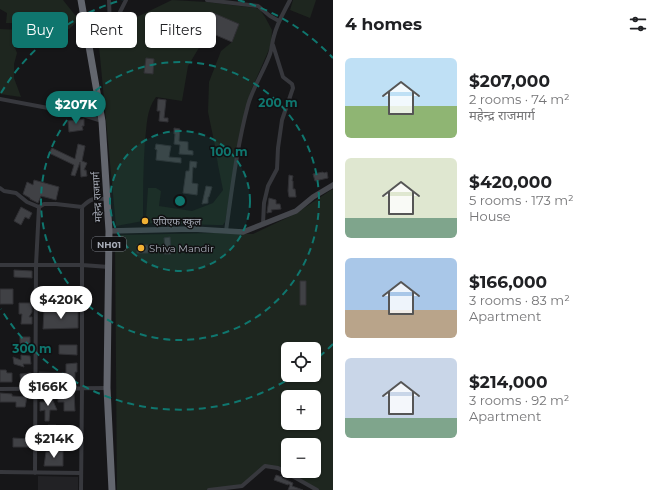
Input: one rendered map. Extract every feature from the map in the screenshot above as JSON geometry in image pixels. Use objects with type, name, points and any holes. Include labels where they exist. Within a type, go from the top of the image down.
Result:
[{"type":"highway","name":"महेन्द्र राजमार्ग","points":[[81,0],[102,121],[107,198],[109,231],[107,388],[112,490]]},
{"type":"street","points":[[109,0],[110,27],[114,24],[126,0]]},
{"type":"street","points":[[207,0],[258,6],[279,21]]},
{"type":"street","points":[[263,224],[264,203],[268,186],[276,169],[282,120],[293,88],[292,84],[283,77],[273,45],[273,38],[279,21],[290,0]]},
{"type":"street","points":[[226,231],[234,172],[244,121],[249,103],[273,45]]},
{"type":"street","points":[[0,99],[80,114],[102,121]]},
{"type":"street","points":[[109,231],[193,229],[243,232],[296,211],[313,197],[333,184]]},
{"type":"street","points":[[0,188],[4,191],[16,194],[27,202],[38,207]]},
{"type":"street","points":[[81,490],[82,207],[88,200],[94,198],[107,198]]},
{"type":"street","points":[[38,207],[44,204],[82,207]]},
{"type":"street","points":[[35,472],[36,265],[38,207]]},
{"type":"street","points":[[0,265],[82,265],[109,268]]},
{"type":"street","points":[[0,389],[107,388]]},
{"type":"street","points":[[209,490],[242,486],[266,466],[278,468],[317,490]]},
{"type":"street","points":[[0,472],[81,473]]},
{"type":"shaded area","points":[[0,0],[63,0],[76,16],[76,23],[68,29],[68,12],[12,12],[12,23],[6,23],[7,13],[0,9]]},
{"type":"shaded area","points":[[172,0],[207,2],[256,8],[260,10],[272,30],[271,45],[250,93],[225,222],[223,225],[147,223],[148,188],[156,188],[161,191],[159,206],[192,211],[213,203],[223,190],[208,112],[209,82],[221,51],[232,42],[239,24],[216,15],[216,12],[147,12]]},
{"type":"shaded area","points":[[293,0],[316,0],[310,18],[290,10]]},
{"type":"shaded area","points":[[145,13],[145,48],[199,48],[188,66],[182,101],[156,97],[150,107],[144,151],[143,221],[116,226],[99,48],[137,48],[137,17]]},
{"type":"shaded area","points":[[0,29],[12,30],[12,48],[15,48],[17,53],[14,64],[14,78],[21,97],[0,94]]},
{"type":"shaded area","points":[[333,190],[333,490],[317,490],[296,478],[321,478],[321,438],[281,438],[281,470],[266,466],[242,486],[209,490],[117,490],[115,242],[120,235],[216,233],[253,234],[295,214]]},
{"type":"shaded area","points":[[38,476],[78,477],[78,490],[38,490]]},
{"type":"building","points":[[216,14],[239,24],[232,42],[216,35]]},
{"type":"building","points":[[146,58],[154,59],[153,74],[144,73]]},
{"type":"building","points":[[158,99],[166,100],[164,118],[168,118],[168,122],[159,121],[160,111],[157,111]]},
{"type":"building","points":[[84,119],[84,126],[82,126],[83,130],[69,132],[68,121]]},
{"type":"building","points":[[174,128],[180,129],[179,141],[188,142],[188,150],[193,151],[193,155],[179,154],[180,145],[174,144]]},
{"type":"building","points":[[78,144],[85,146],[82,161],[87,163],[84,170],[86,170],[87,176],[81,177],[80,162],[75,176],[71,175],[74,165],[49,153],[52,148],[75,159]]},
{"type":"building","points":[[156,144],[171,146],[169,157],[181,158],[181,163],[156,160]]},
{"type":"building","points":[[190,161],[197,162],[196,168],[193,167],[192,183],[198,184],[197,195],[183,193],[186,171],[189,171]]},
{"type":"building","points":[[327,172],[328,178],[315,181],[313,174]]},
{"type":"building","points":[[289,175],[293,176],[293,189],[295,189],[296,197],[289,197]]},
{"type":"building","points":[[34,180],[59,187],[56,200],[41,196],[38,203],[23,194],[27,182],[33,185]]},
{"type":"building","points":[[206,186],[212,187],[208,197],[208,203],[202,204]]},
{"type":"building","points":[[269,198],[276,200],[276,204],[280,204],[281,209],[271,210],[272,212],[267,213]]},
{"type":"building","points":[[21,207],[32,213],[29,219],[25,217],[21,225],[14,221]]},
{"type":"building","points":[[170,237],[171,254],[164,254],[164,238]]},
{"type":"building","name":"Shiva Mandir","points":[[137,245],[148,245],[148,253],[137,253]]},
{"type":"building","points":[[14,270],[32,271],[32,278],[14,277]]},
{"type":"building","points":[[300,281],[306,281],[306,305],[300,305]]},
{"type":"building","points":[[0,289],[13,289],[13,304],[0,304]]},
{"type":"building","points":[[19,303],[30,303],[32,312],[29,317],[32,317],[32,324],[21,324],[22,314],[19,314]]},
{"type":"building","points":[[44,311],[78,311],[78,328],[43,329]]},
{"type":"building","points":[[20,337],[30,337],[30,347],[20,346]]},
{"type":"building","points":[[59,345],[77,345],[77,355],[59,354]]},
{"type":"building","points":[[21,355],[30,356],[31,364],[23,364],[24,367],[14,364],[13,357],[21,360]]},
{"type":"building","points":[[77,363],[75,382],[40,382],[39,372],[66,373],[66,364]]},
{"type":"building","points":[[0,370],[6,370],[7,373],[12,373],[12,382],[0,382]]},
{"type":"building","points":[[31,373],[31,383],[21,384],[20,374]]},
{"type":"building","points":[[0,393],[12,394],[12,396],[27,397],[25,407],[16,407],[16,402],[0,402]]},
{"type":"building","points":[[58,393],[74,393],[75,411],[64,411],[64,402],[58,402]]},
{"type":"building","points":[[50,394],[57,410],[50,410],[49,421],[45,421],[45,410],[40,411],[40,402],[46,402],[45,395]]},
{"type":"building","points":[[48,425],[56,425],[55,442],[46,440],[45,434],[47,434]]},
{"type":"building","points":[[13,438],[30,439],[30,447],[13,447]]},
{"type":"building","points":[[63,451],[63,466],[44,466],[46,452]]},
{"type":"building","points":[[276,475],[281,477],[293,483],[292,486],[303,490],[288,490],[290,485],[274,480]]},
{"type":"place","name":"एपिएफ स्कुल","points":[[145,221]]},
{"type":"place","name":"Shiva Mandir","points":[[141,248]]}]
